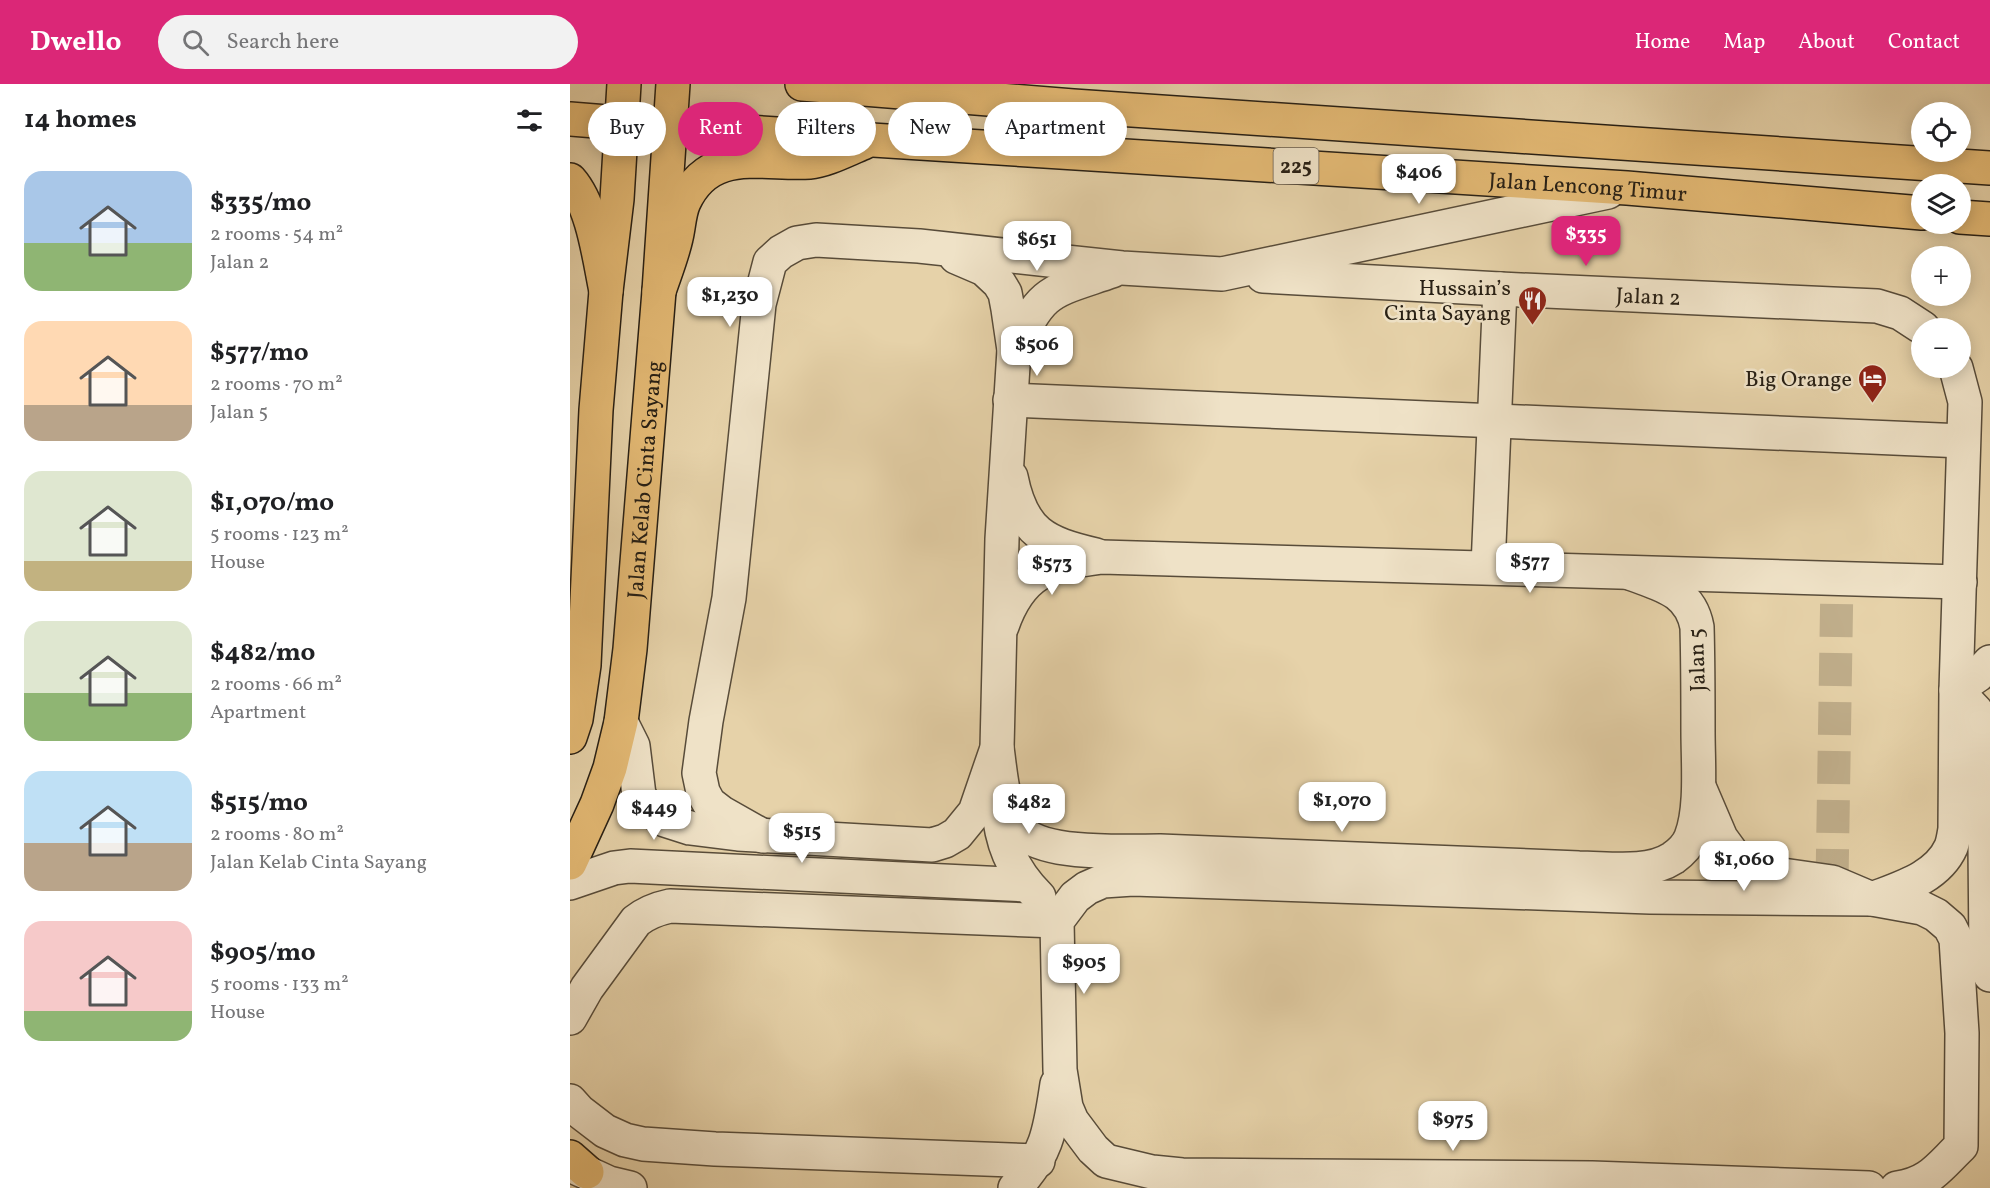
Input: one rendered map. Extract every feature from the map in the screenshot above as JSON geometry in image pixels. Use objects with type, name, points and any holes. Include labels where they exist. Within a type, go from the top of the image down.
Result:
[{"type":"main road","name":"Jalan Kelab Cinta Sayang","points":[[623,102],[624,84]]},
{"type":"main road","name":"Jalan Kelab Cinta Sayang","points":[[570,863],[597,804],[610,768],[621,722],[630,649],[673,84]]},
{"type":"main road","name":"Jalan Lencong Timur","points":[[814,84],[1073,106],[1990,168]]},
{"type":"main road","name":"Jalan Lencong Timur","points":[[570,118],[588,120]]},
{"type":"main road","name":"Jalan Lencong Timur","points":[[666,127],[775,133]]},
{"type":"main road","name":"Jalan Lencong Timur","points":[[876,138],[1627,188],[1911,212]]},
{"type":"main road","name":"Jalan Kelab Cinta Sayang","points":[[570,737],[578,709],[584,665],[593,456],[619,156]]},
{"type":"main road","points":[[659,291],[676,241],[683,204],[697,180],[705,173],[717,167],[743,161],[813,162],[829,156]]},
{"type":"main road","points":[[570,180],[584,203],[591,224],[606,291]]},
{"type":"main road","points":[[1971,218],[1990,219]]},
{"type":"street","points":[[1222,274],[1627,188]]},
{"type":"street","points":[[763,836],[709,803],[703,792],[699,773],[706,720],[729,598],[755,334],[770,262],[781,252],[797,243],[816,240],[919,246],[967,260],[984,268],[1005,293],[1014,350],[1002,538],[996,789],[1000,828],[1006,850],[1027,885],[1057,921],[1060,1070],[1066,1107],[1072,1121],[1093,1149],[1106,1161],[1152,1172],[1205,1176],[1592,1178],[1869,1188]]},
{"type":"street","name":"Jalan 2","points":[[919,246],[1122,268],[1500,289],[1877,306],[1900,313],[1911,320]]},
{"type":"street","points":[[1014,350],[1030,317],[1046,297],[1058,289],[1122,268]]},
{"type":"street","points":[[1488,567],[1500,289]]},
{"type":"street","points":[[1698,784],[1721,838],[1737,860],[1760,872],[1832,882],[1872,899],[1922,878],[1938,864],[1951,847],[1955,829],[1956,690],[1965,402],[1959,378]]},
{"type":"street","points":[[1010,400],[1963,441]]},
{"type":"street","points":[[1007,455],[1015,496],[1031,526],[1042,536],[1058,545],[1102,557]]},
{"type":"street","points":[[1000,633],[1008,608],[1016,595],[1036,576],[1066,562],[1102,557],[1960,582]]},
{"type":"street","name":"Jalan 5","points":[[998,748],[1003,787],[1014,821],[1022,832],[1032,839],[1051,846],[1101,851],[1160,850],[1579,868],[1641,868],[1671,859],[1690,840],[1695,825],[1698,784],[1698,648],[1695,615],[1682,597],[1669,588],[1630,573]]},
{"type":"street","points":[[1956,690],[1978,675],[1990,662]]},
{"type":"street","points":[[1956,690],[1976,711],[1984,734],[1986,940],[1990,975]]},
{"type":"street","points":[[621,722],[633,746],[639,795],[648,808],[665,820],[690,828],[763,836],[918,845],[945,841],[957,834],[975,812],[998,748]]},
{"type":"street","points":[[570,883],[614,868],[630,866],[1027,885]]},
{"type":"street","points":[[1057,921],[1075,897],[1087,888],[1103,881],[1125,879],[1639,897],[1872,899],[1922,908],[1936,915],[1950,927],[1956,939],[1963,1095],[1961,1146],[1926,1181],[1898,1188]]},
{"type":"street","points":[[570,1018],[587,988],[636,921],[659,908],[670,906],[778,909],[1057,921]]},
{"type":"street","points":[[1015,1188],[1038,1161],[1049,1131],[1060,1070]]},
{"type":"street","points":[[570,1101],[604,1131],[625,1140],[643,1144],[715,1149],[1038,1161]]},
{"type":"street","points":[[576,1164],[609,1183],[630,1188]]},
{"type":"tunnel","points":[[1832,882],[1837,579]]},
{"type":"place","name":"Hussain’s Cinta Sayang","points":[[1532,326]]},
{"type":"place","name":"Big Orange","points":[[1873,404]]}]
